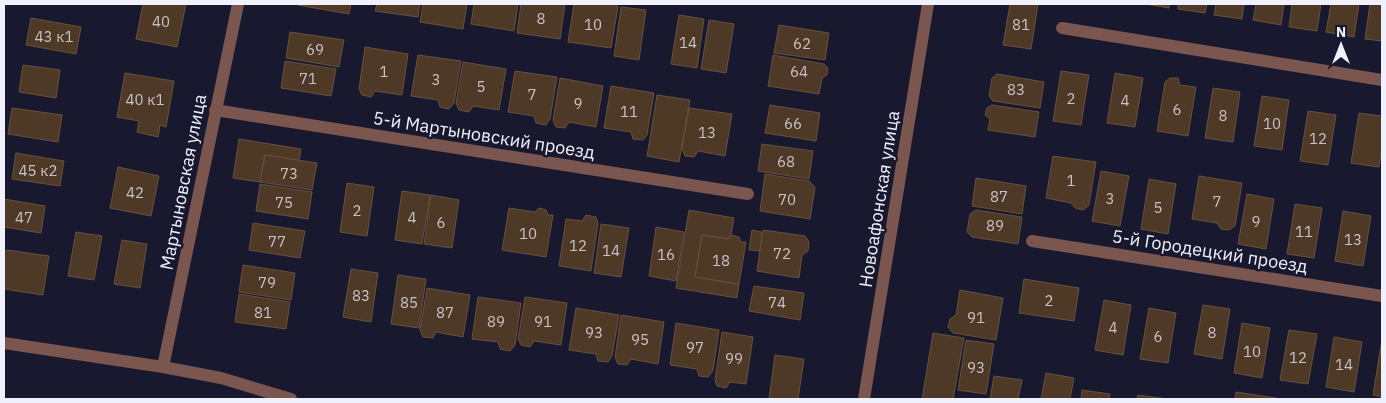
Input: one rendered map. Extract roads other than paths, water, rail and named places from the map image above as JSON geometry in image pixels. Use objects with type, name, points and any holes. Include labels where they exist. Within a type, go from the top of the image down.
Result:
[{"type":"street","name":"Мартыновская улица","points":[[163,367],[238,4]]},
{"type":"street","name":"Новоафонская улица","points":[[864,399],[928,4]]},
{"type":"street","points":[[1062,28],[1382,80]]},
{"type":"street","name":"5-й Мартыновский проезд","points":[[215,110],[748,194]]},
{"type":"street","name":"5-й Городецкий проезд","points":[[1032,241],[1382,296]]},
{"type":"street","points":[[4,344],[163,367],[221,378],[291,399]]}]
